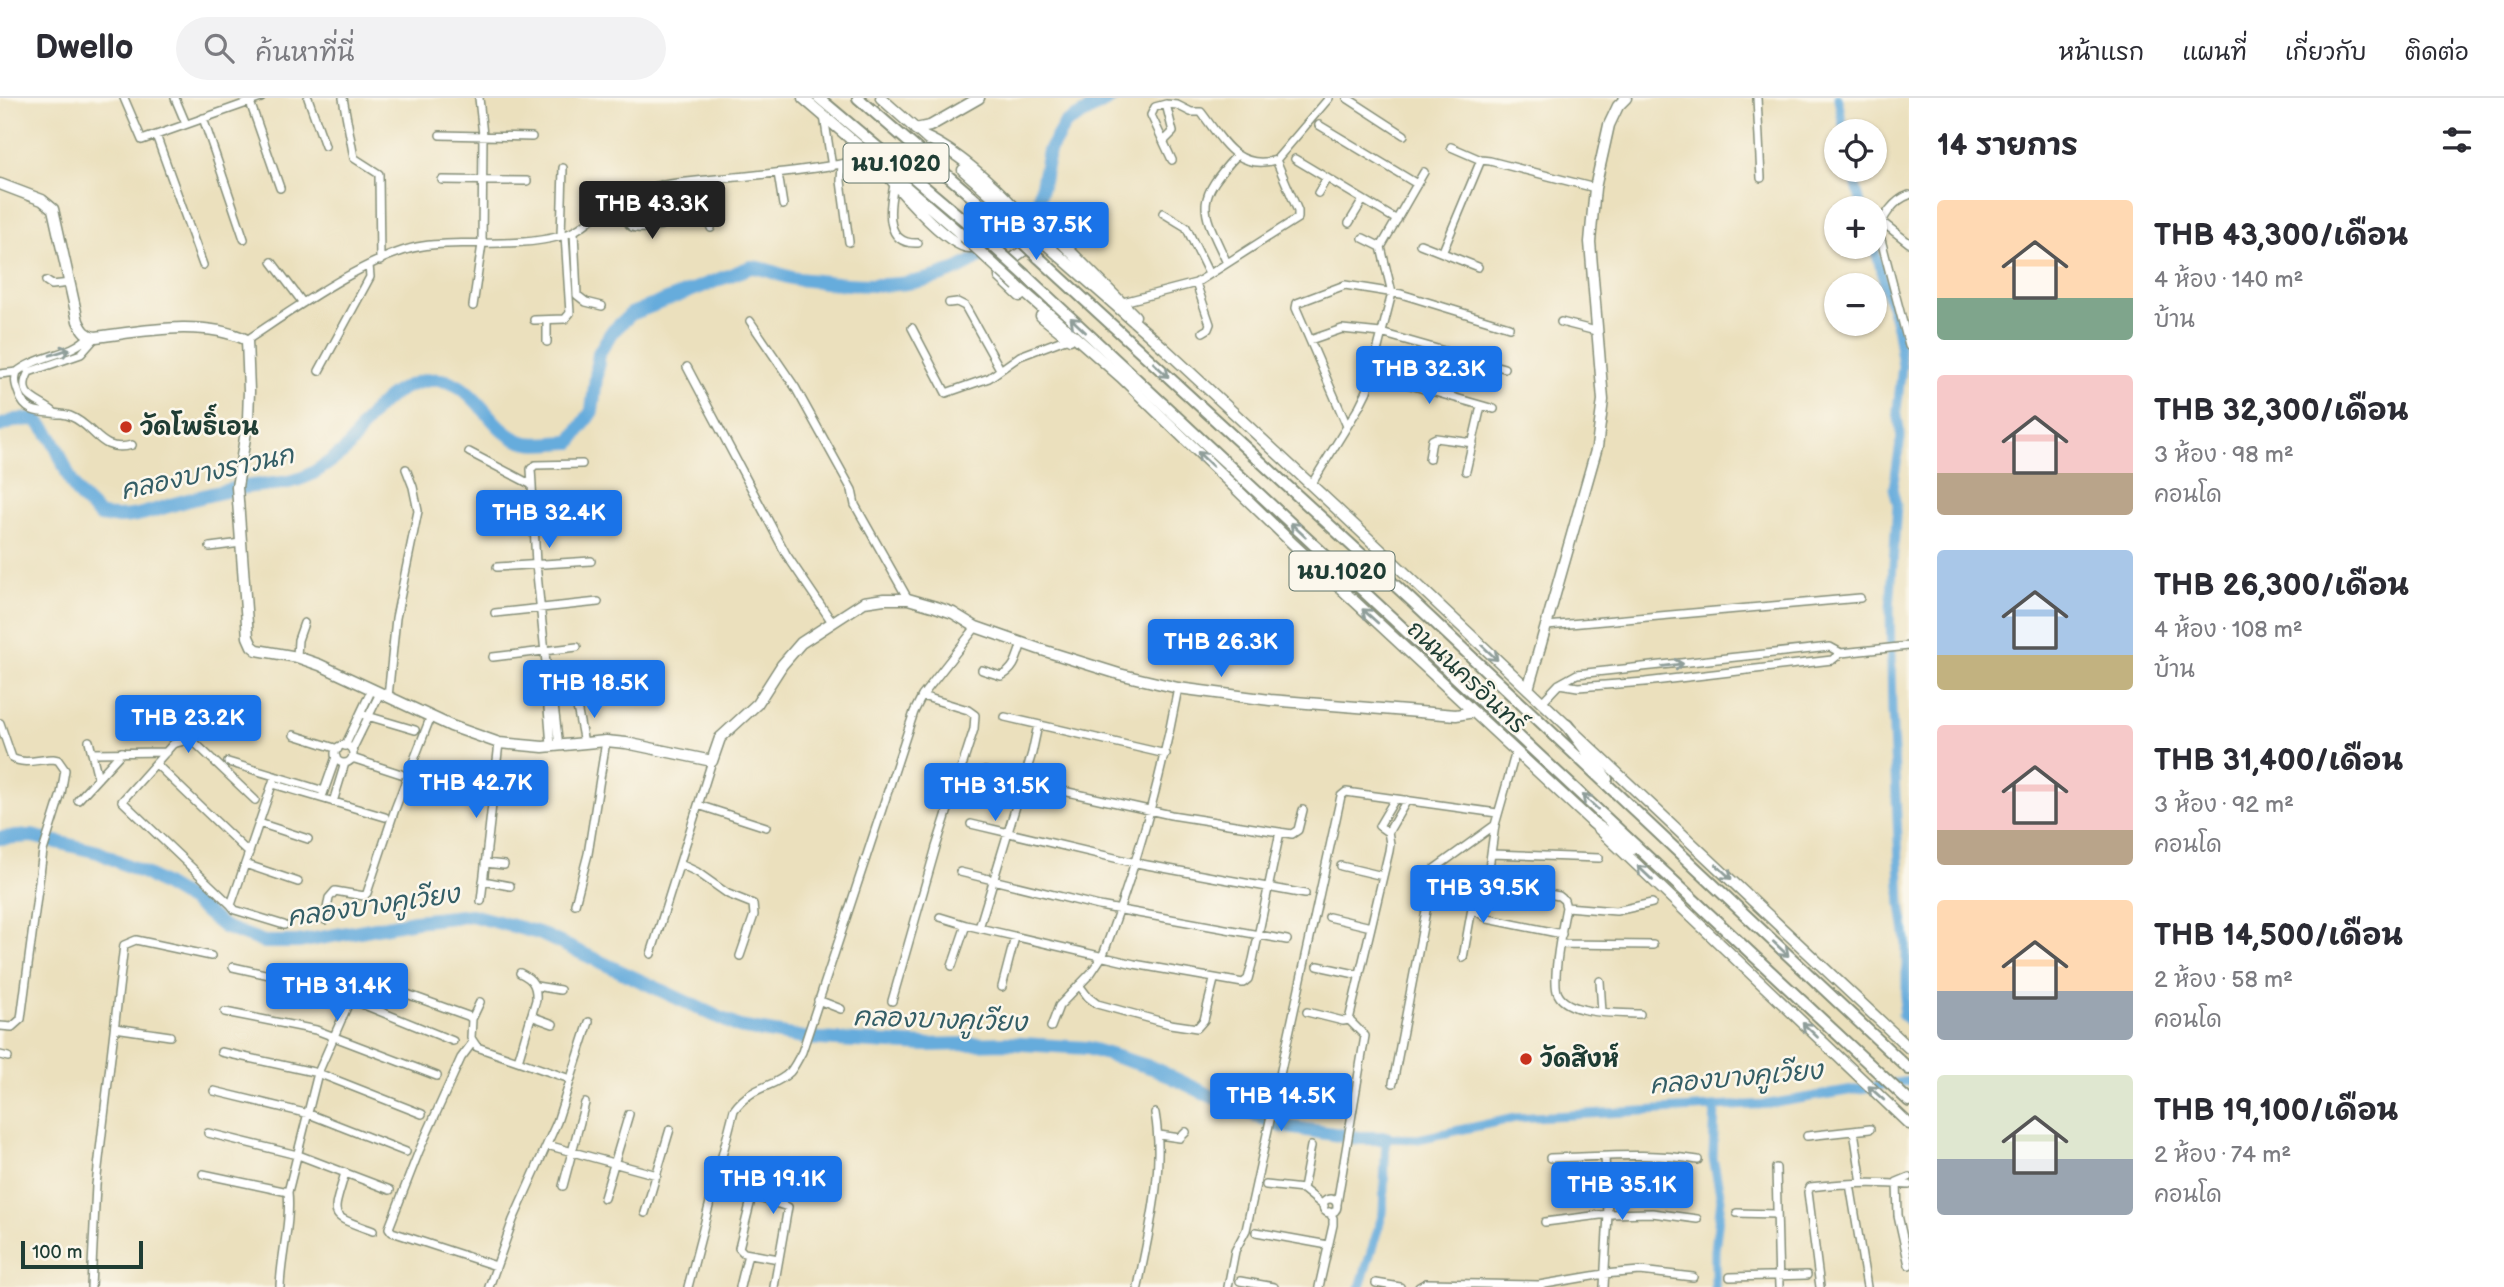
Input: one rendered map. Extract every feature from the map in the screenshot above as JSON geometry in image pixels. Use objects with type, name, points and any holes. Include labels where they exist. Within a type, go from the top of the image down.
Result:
[{"type":"main road","name":"ถนนนครอินทร์","points":[[803,98],[1121,377],[1303,553],[1592,822],[1909,1124]]},
{"type":"main road","name":"ถนนนครอินทร์","points":[[820,98],[1026,276],[1909,1101]]},
{"type":"main road","name":"ถนนนครอินทร์","points":[[858,98],[1000,221],[1410,599],[1909,1069]]},
{"type":"main road","name":"ถนนนครอินทร์","points":[[881,98],[1164,348],[1909,1048]]},
{"type":"main road","points":[[915,129],[930,126],[979,98]]},
{"type":"main road","points":[[1528,690],[1597,447],[1603,400],[1590,242],[1595,188],[1609,125],[1622,99]]},
{"type":"main road","points":[[875,160],[894,185],[948,237],[965,248],[971,247],[1014,216],[1015,208],[940,144],[925,137]]},
{"type":"main road","points":[[0,184],[42,200],[53,209],[78,321],[82,330],[93,337],[193,329],[210,330],[247,340],[248,419],[237,486],[248,637],[252,646],[257,650],[297,657],[344,675],[431,716],[499,743],[555,746],[606,741],[712,761],[720,738],[757,704],[789,656],[801,643],[864,602],[908,599],[953,613],[976,627],[1022,643],[1119,674],[1178,688],[1270,701],[1456,715],[1474,712]]},
{"type":"main road","points":[[1121,377],[1068,338],[1000,277],[1003,267],[1043,239],[1051,236],[1057,238],[1123,302],[1164,348]]},
{"type":"main road","points":[[1567,725],[1624,802]]},
{"type":"main road","points":[[1592,822],[1658,865]]},
{"type":"street","points":[[124,98],[142,140],[261,98]]},
{"type":"street","points":[[175,98],[186,124]]},
{"type":"street","points":[[231,98],[234,107]]},
{"type":"street","points":[[309,98],[324,146]]},
{"type":"street","points":[[343,98],[354,158],[379,174],[380,261]]},
{"type":"street","points":[[473,306],[482,244],[483,135],[479,98]]},
{"type":"street","points":[[1172,160],[1151,115],[1155,107],[1178,105],[1191,112],[1201,112],[1236,156],[1258,162],[1276,160],[1329,98]]},
{"type":"street","points":[[1347,98],[1404,135]]},
{"type":"street","points":[[1757,98],[1761,178]]},
{"type":"street","points":[[250,102],[280,188]]},
{"type":"street","points":[[1164,141],[1174,128],[1167,104]]},
{"type":"street","points":[[824,116],[832,167]]},
{"type":"street","points":[[203,118],[244,239]]},
{"type":"street","points":[[1319,125],[1417,184]]},
{"type":"street","points":[[156,135],[203,265]]},
{"type":"street","points":[[440,135],[532,136]]},
{"type":"street","points":[[1451,147],[1481,160],[1595,188]]},
{"type":"street","points":[[1227,263],[1206,217],[1205,199],[1236,156]]},
{"type":"street","points":[[1295,159],[1397,220]]},
{"type":"street","points":[[247,340],[303,303],[369,265],[405,250],[566,234],[623,195],[661,185],[875,160]]},
{"type":"street","points":[[1123,302],[1195,282],[1298,218],[1298,211],[1276,160]]},
{"type":"street","points":[[1443,251],[1481,160]]},
{"type":"street","points":[[842,165],[841,181],[849,242]]},
{"type":"street","points":[[534,320],[565,319],[570,313],[563,168]]},
{"type":"street","points":[[1311,485],[1360,407],[1372,374],[1392,293],[1381,247],[1424,172]]},
{"type":"street","points":[[778,173],[783,205]]},
{"type":"street","points":[[1318,193],[1328,178]]},
{"type":"street","points":[[442,180],[527,181]]},
{"type":"street","points":[[704,181],[711,228]]},
{"type":"street","points":[[623,195],[629,227],[635,229],[662,225],[666,222],[666,216],[661,185]]},
{"type":"street","points":[[894,185],[891,200],[894,234],[901,241],[918,243]]},
{"type":"street","points":[[1887,216],[1899,200],[1909,195]]},
{"type":"street","points":[[1349,223],[1363,200]]},
{"type":"street","points":[[1163,213],[1186,227],[1209,274]]},
{"type":"street","points":[[1887,226],[1909,243]]},
{"type":"street","points":[[566,234],[577,295],[586,302],[602,306]]},
{"type":"street","points":[[1363,238],[1381,247]]},
{"type":"street","points":[[1420,244],[1478,267]]},
{"type":"street","points":[[1886,259],[1909,346]]},
{"type":"street","points":[[272,262],[303,303]]},
{"type":"street","points":[[319,371],[370,276],[369,265]]},
{"type":"street","points":[[46,281],[52,285],[70,283]]},
{"type":"street","points":[[1195,282],[1210,324],[1203,332]]},
{"type":"street","points":[[1347,426],[1296,308],[1297,303],[1345,285],[1392,293],[1509,327]]},
{"type":"street","points":[[949,303],[957,302],[965,306],[1000,369]]},
{"type":"street","points":[[547,321],[547,342]]},
{"type":"street","points":[[750,321],[795,387],[852,490],[855,505],[908,599]]},
{"type":"street","points":[[1561,322],[1596,331]]},
{"type":"street","points":[[912,328],[946,393],[989,378],[1020,356],[1068,338]]},
{"type":"street","points":[[1310,340],[1342,329],[1381,333],[1504,368]]},
{"type":"street","points":[[0,374],[17,372],[28,363],[93,337]]},
{"type":"street","points":[[56,415],[50,408],[31,399],[26,392],[24,380],[29,372],[81,354],[93,337]]},
{"type":"street","points":[[687,367],[786,554],[832,622]]},
{"type":"street","points":[[17,372],[15,382],[21,402],[29,408],[46,414],[68,415],[111,447],[132,445]]},
{"type":"street","points":[[1372,374],[1494,409]]},
{"type":"street","points":[[1466,471],[1481,406]]},
{"type":"street","points":[[1429,459],[1432,440],[1436,438],[1473,443]]},
{"type":"street","points":[[469,452],[532,485]]},
{"type":"street","points":[[555,746],[548,708],[550,702],[536,564],[531,470],[535,465],[582,464]]},
{"type":"street","points":[[323,795],[364,715],[380,693],[418,512],[406,469]]},
{"type":"street","points":[[503,523],[579,514]]},
{"type":"street","points":[[211,547],[241,543]]},
{"type":"street","points":[[497,567],[591,561]]},
{"type":"street","points":[[1547,626],[1860,598]]},
{"type":"street","points":[[495,613],[598,602]]},
{"type":"street","points":[[297,657],[298,640],[304,623]]},
{"type":"street","points":[[688,1287],[734,1110],[754,1090],[788,1073],[802,1052],[914,712],[922,696],[976,627]]},
{"type":"street","points":[[982,670],[1001,676],[1008,673],[1014,667],[1022,643]]},
{"type":"street","points":[[1559,684],[1578,687],[1645,682],[1832,660],[1841,653],[1909,646]]},
{"type":"street","points":[[493,657],[577,647]]},
{"type":"street","points":[[1542,702],[1559,684],[1577,674],[1830,647],[1841,653]]},
{"type":"street","points":[[1763,655],[1764,668]]},
{"type":"street","points":[[1643,668],[1645,682]]},
{"type":"street","points":[[1601,672],[1602,685]]},
{"type":"street","points":[[1051,1027],[1059,1006],[1098,965],[1104,955],[1152,810],[1178,688]]},
{"type":"street","points":[[892,1001],[936,847],[974,729],[975,715],[968,710],[922,696]]},
{"type":"street","points":[[576,702],[584,743]]},
{"type":"street","points":[[364,715],[415,730]]},
{"type":"street","points":[[324,920],[329,898],[335,891],[364,896],[367,893],[395,808],[431,716]]},
{"type":"street","points":[[1005,718],[1166,754]]},
{"type":"street","points":[[0,723],[12,758],[58,760],[65,770],[61,794],[43,851],[21,1019],[12,1027],[0,1026]]},
{"type":"street","points":[[979,928],[1038,725]]},
{"type":"street","points":[[294,735],[401,774]]},
{"type":"street","points":[[255,800],[191,739],[173,744],[122,801],[235,910],[284,925]]},
{"type":"street","points":[[89,741],[98,778]]},
{"type":"street","points":[[575,904],[588,853],[606,741]]},
{"type":"street","points":[[481,901],[499,743]]},
{"type":"street","points":[[1488,878],[1497,813],[1516,751]]},
{"type":"street","points":[[78,800],[122,752]]},
{"type":"street","points":[[92,753],[167,752]]},
{"type":"street","points":[[333,802],[345,754]]},
{"type":"street","points":[[651,954],[712,761]]},
{"type":"street","points":[[228,762],[323,795],[333,802],[385,817]]},
{"type":"street","points":[[156,764],[249,853]]},
{"type":"street","points":[[985,771],[1152,810],[1292,834],[1296,832],[1303,810]]},
{"type":"street","points":[[231,905],[274,780]]},
{"type":"street","points":[[1228,1287],[1235,1251],[1246,1230],[1341,796],[1346,792],[1497,813]]},
{"type":"street","points":[[1388,831],[1379,826],[1395,799]]},
{"type":"street","points":[[1349,1020],[1391,844],[1388,831],[1407,800]]},
{"type":"street","points":[[698,805],[766,827]]},
{"type":"street","points":[[259,823],[308,839]]},
{"type":"street","points":[[971,824],[1136,863],[1305,894]]},
{"type":"street","points":[[1393,1083],[1429,893],[1437,865],[1495,825]]},
{"type":"street","points":[[940,917],[1015,937],[1243,984],[1248,979],[1280,832]]},
{"type":"street","points":[[1492,854],[1599,858]]},
{"type":"street","points":[[485,863],[505,865]]},
{"type":"street","points":[[245,864],[298,881]]},
{"type":"street","points":[[680,864],[697,872],[728,894],[753,904],[754,915],[740,956]]},
{"type":"street","points":[[1341,866],[1383,876]]},
{"type":"street","points":[[960,872],[1121,909],[1287,940]]},
{"type":"street","points":[[1463,958],[1477,884],[1488,878]]},
{"type":"street","points":[[1488,878],[1494,884],[1559,896],[1564,900],[1566,907],[1555,986],[1562,1001],[1577,1008],[1640,1014]]},
{"type":"street","points":[[483,881],[510,886]]},
{"type":"street","points":[[1429,893],[1473,905],[1488,919],[1562,934]]},
{"type":"street","points":[[1566,907],[1616,911],[1652,903]]},
{"type":"street","points":[[1329,917],[1371,927]]},
{"type":"street","points":[[952,967],[965,925]]},
{"type":"street","points":[[1002,987],[1015,937]]},
{"type":"street","points":[[91,1287],[96,1185],[123,950],[128,942],[136,940],[211,956]]},
{"type":"street","points":[[1560,944],[1653,945]]},
{"type":"street","points":[[1318,966],[1360,975]]},
{"type":"street","points":[[233,967],[315,985],[453,1041]]},
{"type":"street","points":[[520,973],[536,986],[560,990]]},
{"type":"street","points":[[344,976],[365,979],[472,1019]]},
{"type":"street","points":[[1079,985],[1097,1004],[1170,1024],[1197,1028],[1204,1020],[1214,980]]},
{"type":"street","points":[[1600,981],[1602,1012]]},
{"type":"street","points":[[518,1061],[536,1000],[536,986]]},
{"type":"street","points":[[280,1287],[290,1211],[288,1192],[318,1073],[350,1000]]},
{"type":"street","points":[[818,1000],[841,1009]]},
{"type":"street","points":[[480,1002],[472,1019],[473,1042],[477,1047],[570,1079]]},
{"type":"street","points":[[225,1012],[316,1030],[437,1076]]},
{"type":"street","points":[[1307,1012],[1343,1021],[1349,1020]]},
{"type":"street","points":[[531,1016],[553,1024]]},
{"type":"street","points":[[1326,1209],[1335,1210],[1337,1204],[1365,1036],[1349,1020]]},
{"type":"street","points":[[489,1287],[513,1220],[557,1122],[589,1022]]},
{"type":"street","points":[[115,1028],[170,1036]]},
{"type":"street","points":[[473,1042],[463,1053],[429,1128],[389,1228],[392,1232],[496,1266]]},
{"type":"street","points":[[221,1052],[318,1073],[422,1114]]},
{"type":"street","points":[[214,1091],[309,1114],[406,1152]]},
{"type":"street","points":[[563,1186],[585,1103]]},
{"type":"street","points":[[1138,1287],[1156,1186],[1159,1135],[1155,1113]]},
{"type":"street","points":[[604,1198],[629,1114]]},
{"type":"street","points":[[645,1213],[670,1129]]},
{"type":"street","points":[[1807,1136],[1870,1129]]},
{"type":"street","points":[[1854,1131],[1862,1183]]},
{"type":"street","points":[[1159,1135],[1180,1138],[1186,1132]]},
{"type":"street","points":[[208,1133],[298,1155],[390,1190]]},
{"type":"street","points":[[547,1145],[657,1175]]},
{"type":"street","points":[[1303,1189],[1311,1146]]},
{"type":"street","points":[[1550,1158],[1636,1154],[1699,1160]]},
{"type":"street","points":[[1604,1287],[1608,1214],[1605,1157]]},
{"type":"street","points":[[1776,1168],[1779,1287]]},
{"type":"street","points":[[345,1173],[335,1206],[336,1213],[340,1219],[373,1231]]},
{"type":"street","points":[[203,1174],[288,1192]]},
{"type":"street","points":[[1897,1182],[1909,1177]]},
{"type":"street","points":[[1897,1182],[1898,1215],[1909,1265]]},
{"type":"street","points":[[1820,1287],[1808,1190],[1812,1187],[1862,1183],[1897,1182],[1909,1185]]},
{"type":"street","points":[[714,1184],[788,1207],[774,1287]]},
{"type":"street","points":[[1850,1184],[1867,1287]]},
{"type":"street","points":[[1266,1185],[1303,1189],[1326,1209],[1333,1219],[1319,1287]]},
{"type":"street","points":[[752,1196],[739,1248],[748,1254],[779,1259]]},
{"type":"street","points":[[1545,1223],[1608,1214],[1652,1213],[1697,1219]]},
{"type":"street","points":[[1737,1213],[1776,1214]]},
{"type":"street","points":[[1256,1232],[1328,1244]]},
{"type":"street","points":[[740,1287],[748,1254]]},
{"type":"street","points":[[1419,1287],[1426,1283],[1539,1285],[1640,1271],[1693,1277]]},
{"type":"street","points":[[1730,1277],[1807,1275]]},
{"type":"street","points":[[1240,1281],[1274,1287]]},
{"type":"street","points":[[1376,1283],[1400,1287]]},
{"type":"waterway","name":"คลองบางราวนก","points":[[0,426],[16,420],[36,419],[50,436],[79,495],[100,516],[112,517],[140,514],[219,492],[284,483],[307,476],[346,450],[368,419],[388,398],[405,387],[424,381],[440,380],[466,391],[495,423],[518,440],[537,444],[571,442],[592,411],[599,353],[611,333],[631,314],[751,267],[797,279],[867,285],[914,282],[958,269],[986,252],[1037,210],[1049,151],[1065,124],[1111,98]]},
{"type":"waterway","points":[[1838,98],[1842,119]]},
{"type":"waterway","points":[[1855,182],[1859,196]]},
{"type":"waterway","points":[[1877,259],[1897,331],[1902,366],[1897,410],[1901,438],[1893,488],[1897,505],[1890,609],[1901,904],[1906,941],[1906,990],[1902,1015],[1909,1022]]},
{"type":"waterway","name":"คลองบางคูเวียง","points":[[0,838],[32,836],[98,852],[148,875],[193,902],[224,927],[264,942],[298,942],[415,921],[471,915],[539,933],[739,1027],[803,1038],[926,1045],[1006,1043],[1087,1048],[1153,1068],[1282,1126],[1359,1138],[1386,1138]]},
{"type":"waterway","name":"คลองบางคูเวียง","points":[[1360,1287],[1383,1213],[1386,1138],[1418,1139],[1515,1118],[1768,1104],[1909,1081]]},
{"type":"waterway","points":[[1715,1107],[1713,1158],[1721,1199],[1715,1250],[1715,1287]]},
{"type":"place","name":"วัดโพธิ์เอน","points":[[126,427]]},
{"type":"place","name":"วัดสิงห์","points":[[1526,1059]]}]
